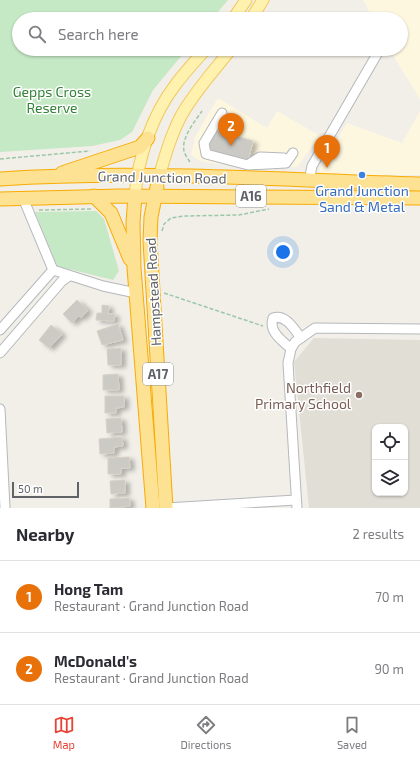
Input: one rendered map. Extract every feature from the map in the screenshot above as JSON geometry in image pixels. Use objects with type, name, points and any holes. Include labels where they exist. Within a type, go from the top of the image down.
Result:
[{"type":"highway","points":[[53,176],[140,146],[148,138]]},
{"type":"highway","name":"Grand Junction Road","points":[[0,179],[53,176],[160,177],[420,184]]},
{"type":"highway","name":"A17","points":[[156,196],[160,177]]},
{"type":"highway","points":[[309,181],[309,197]]},
{"type":"highway","name":"Grand Junction Road","points":[[0,199],[23,198],[92,203],[135,196],[420,198]]},
{"type":"highway","name":"Hampstead Road","points":[[135,196],[133,222],[134,268],[153,508]]},
{"type":"highway","name":"Hampstead Road","points":[[156,196],[151,217],[150,241],[166,508]]},
{"type":"highway","points":[[92,203],[111,213],[134,268]]},
{"type":"main road","points":[[238,12],[246,0]]},
{"type":"main road","points":[[255,12],[263,0]]},
{"type":"main road","points":[[136,177],[148,138],[159,110],[175,84],[200,56]]},
{"type":"main road","points":[[160,177],[170,143],[182,116],[194,96],[225,56]]},
{"type":"main road","name":"A17","points":[[135,196],[136,177]]},
{"type":"street","points":[[309,181],[312,166],[376,56]]},
{"type":"street","points":[[222,113],[204,143],[206,154],[248,165],[286,163],[290,156]]},
{"type":"street","points":[[23,198],[53,270],[103,286],[136,293]]},
{"type":"street","points":[[0,330],[53,270]]},
{"type":"street","points":[[0,353],[62,281],[69,276]]},
{"type":"street","points":[[278,317],[285,319],[296,343],[273,332],[271,322],[273,318],[278,317]]},
{"type":"street","points":[[166,508],[297,504],[288,363],[296,343],[314,328],[420,329]]},
{"type":"street","points":[[0,409],[5,508]]},
{"type":"path","points":[[190,162],[184,152],[184,144],[193,124],[202,111]]},
{"type":"path","points":[[0,159],[95,150]]},
{"type":"path","points":[[35,210],[92,203]]},
{"type":"path","points":[[161,292],[265,327],[267,332],[273,332]]},
{"type":"shaded area","points":[[363,0],[420,0],[420,99],[393,56],[408,56],[408,12],[369,12]]},
{"type":"shaded area","points":[[218,98],[267,128],[277,111],[320,136],[297,167],[217,164],[200,161],[191,155],[195,137]]},
{"type":"shaded area","points":[[420,111],[420,175],[322,175],[319,170],[347,123],[402,143]]},
{"type":"shaded area","name":"Northfield Primary School","points":[[314,338],[420,340],[420,508],[309,508],[294,362]]},
{"type":"green space","name":"Gepps Cross Reserve","points":[[0,0],[228,0],[218,12],[12,12],[12,56],[181,56],[153,90],[132,132],[120,140],[92,146],[0,152]]},
{"type":"green space","points":[[96,211],[104,219],[119,271],[113,280],[57,266],[35,212]]},
{"type":"building","points":[[214,130],[253,141],[248,161],[208,151]]},
{"type":"building","points":[[77,300],[88,310],[81,318],[79,316],[72,323],[63,314]]},
{"type":"building","points":[[102,305],[109,306],[108,314],[115,314],[114,321],[96,320],[97,313],[102,313]]},
{"type":"building","points":[[118,324],[123,340],[102,345],[97,331]]},
{"type":"building","points":[[51,325],[62,334],[49,348],[39,340]]},
{"type":"building","points":[[121,348],[121,365],[108,365],[107,349]]},
{"type":"building","points":[[118,374],[119,390],[103,390],[103,375]]},
{"type":"building","points":[[105,396],[124,396],[124,407],[116,408],[116,413],[105,413]]},
{"type":"building","points":[[121,418],[122,432],[107,433],[106,419]]},
{"type":"building","points":[[122,437],[123,446],[114,447],[114,453],[100,454],[99,439]]},
{"type":"building","points":[[129,457],[130,468],[121,468],[121,474],[108,474],[108,458]]},
{"type":"building","points":[[125,480],[125,493],[111,494],[110,481]]},
{"type":"building","points":[[129,498],[130,506],[110,508],[110,499]]},
{"type":"place","name":"McDonald's","points":[[231,146]]},
{"type":"place","name":"Hong Tam","points":[[327,168]]},
{"type":"place","name":"Grand Junction Sand & Metal","points":[[362,175]]},
{"type":"place","name":"Northfield Primary School","points":[[359,395]]}]
